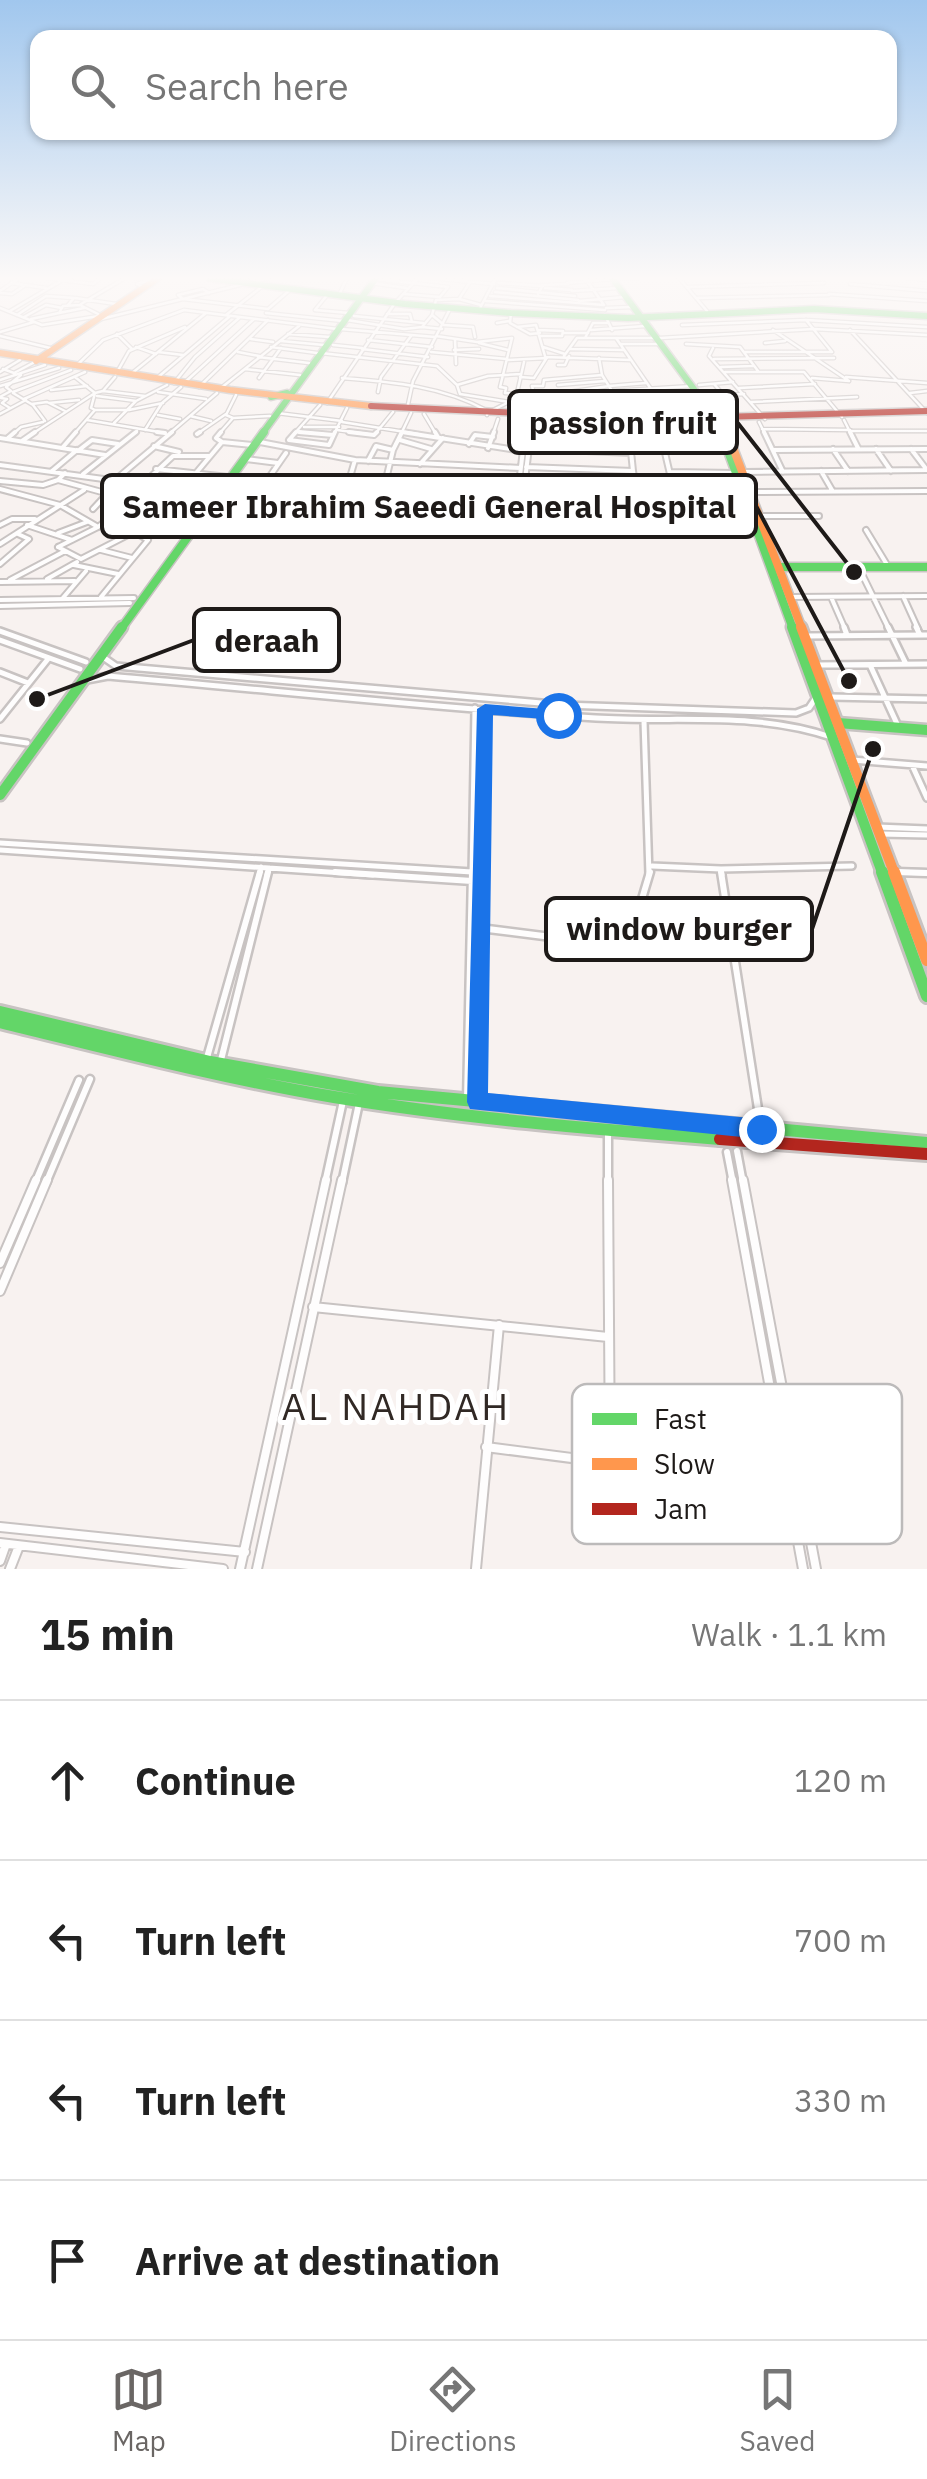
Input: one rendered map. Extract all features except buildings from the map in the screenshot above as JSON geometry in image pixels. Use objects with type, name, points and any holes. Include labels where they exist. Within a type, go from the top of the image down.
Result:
[{"type":"main road","points":[[33,361],[46,351]]},
{"type":"main road","points":[[33,361],[48,351]]},
{"type":"main road","points":[[1,779],[132,600],[246,458],[300,375],[320,351]]},
{"type":"main road","points":[[283,402],[322,351]]},
{"type":"main road","points":[[668,351],[720,421],[760,516],[823,696],[839,725],[927,960]]},
{"type":"main road","points":[[1,362],[33,361],[154,380],[173,388],[200,386],[215,394],[283,402]]},
{"type":"main road","points":[[120,376],[215,394],[414,412],[626,423],[720,421]]},
{"type":"main road","points":[[323,404],[491,416]]},
{"type":"main road","points":[[532,419],[847,425],[927,413]]},
{"type":"main road","points":[[720,421],[728,451],[740,473]]},
{"type":"main road","points":[[0,795],[256,443]]},
{"type":"main road","points":[[746,490],[756,530],[791,597],[816,666],[832,738],[927,996]]},
{"type":"main road","points":[[215,496],[518,519],[756,530]]},
{"type":"main road","points":[[215,496],[381,517],[756,530]]},
{"type":"main road","points":[[776,565],[927,565]]},
{"type":"main road","points":[[776,565],[927,565]]},
{"type":"main road","points":[[839,725],[927,732]]},
{"type":"main road","points":[[839,725],[927,732]]},
{"type":"main road","points":[[0,1012],[220,1064],[378,1092],[927,1143]]},
{"type":"main road","points":[[0,1022],[206,1072],[464,1116],[927,1154]]},
{"type":"street","points":[[0,414],[49,389],[88,351]]},
{"type":"street","points":[[120,376],[132,351]]},
{"type":"street","points":[[149,351],[184,355]]},
{"type":"street","points":[[154,380],[188,351]]},
{"type":"street","points":[[82,475],[118,444],[143,430],[203,351]]},
{"type":"street","points":[[113,424],[136,401],[173,388],[216,351]]},
{"type":"street","points":[[115,480],[264,351]]},
{"type":"street","points":[[259,378],[278,351]]},
{"type":"street","points":[[200,386],[236,352],[270,359],[291,351]]},
{"type":"street","points":[[352,351],[359,358],[437,366],[458,385],[460,394],[491,416],[494,436],[488,448]]},
{"type":"street","points":[[284,446],[323,404],[361,351]]},
{"type":"street","points":[[382,351],[459,351]]},
{"type":"street","points":[[490,351],[507,360],[524,362],[566,356],[631,360]]},
{"type":"street","points":[[509,351],[500,388],[517,397],[621,404],[652,401],[663,406],[723,394],[744,394]]},
{"type":"street","points":[[458,385],[504,374],[534,378],[546,358],[544,351]]},
{"type":"street","points":[[554,351],[566,356]]},
{"type":"street","points":[[558,365],[565,365],[569,351]]},
{"type":"street","points":[[625,351],[651,389]]},
{"type":"street","points":[[712,351],[709,356],[751,402],[783,472]]},
{"type":"street","points":[[803,351],[846,378],[927,382]]},
{"type":"street","points":[[869,351],[927,413]]},
{"type":"street","points":[[286,453],[261,489],[379,508],[393,450],[414,412],[414,386],[430,352]]},
{"type":"street","points":[[714,360],[748,358],[787,364],[835,358],[832,352],[744,352]]},
{"type":"street","points":[[744,352],[758,371]]},
{"type":"street","points":[[32,404],[96,395],[157,353]]},
{"type":"street","points":[[378,392],[378,382],[398,353]]},
{"type":"street","points":[[454,353],[456,364]]},
{"type":"street","points":[[790,355],[795,362]]},
{"type":"street","points":[[599,358],[606,382],[620,392],[733,382]]},
{"type":"street","points":[[178,360],[193,361]]},
{"type":"street","points":[[10,408],[2,403],[7,399],[0,397],[14,373],[33,361]]},
{"type":"street","points":[[6,387],[33,361]]},
{"type":"street","points":[[1,362],[21,374]]},
{"type":"street","points":[[491,416],[517,397],[524,362]]},
{"type":"street","points":[[787,364],[790,370]]},
{"type":"street","points":[[723,370],[752,366]]},
{"type":"street","points":[[242,369],[300,375]]},
{"type":"street","points":[[73,370],[96,395],[136,401]]},
{"type":"street","points":[[6,387],[73,370]]},
{"type":"street","points":[[6,387],[73,370]]},
{"type":"street","points":[[723,370],[804,372],[847,425],[858,448]]},
{"type":"street","points":[[332,374],[430,386],[444,393],[509,402]]},
{"type":"street","points":[[812,378],[849,381],[846,378]]},
{"type":"street","points":[[518,519],[532,419],[532,386],[556,380],[647,383]]},
{"type":"street","points":[[556,380],[561,393]]},
{"type":"street","points":[[534,397],[606,382]]},
{"type":"street","points":[[714,384],[732,405]]},
{"type":"street","points":[[739,388],[815,384]]},
{"type":"street","points":[[49,389],[76,390],[87,386]]},
{"type":"street","points":[[6,387],[32,404],[45,422]]},
{"type":"street","points":[[68,398],[76,390]]},
{"type":"street","points":[[103,390],[148,396]]},
{"type":"street","points":[[908,393],[927,391]]},
{"type":"street","points":[[620,392],[638,503]]},
{"type":"street","points":[[63,448],[93,409],[96,395]]},
{"type":"street","points":[[197,434],[226,414],[236,396]]},
{"type":"street","points":[[751,402],[856,397]]},
{"type":"street","points":[[22,441],[79,400]]},
{"type":"street","points":[[393,412],[374,435],[339,427],[283,402],[233,418],[216,438],[222,442],[284,446],[390,463],[633,471]]},
{"type":"street","points":[[49,403],[65,411]]},
{"type":"street","points":[[73,406],[129,410],[163,403]]},
{"type":"street","points":[[663,406],[671,419]]},
{"type":"street","points":[[289,440],[329,445],[347,408]]},
{"type":"street","points":[[414,412],[441,438]]},
{"type":"street","points":[[158,414],[182,419]]},
{"type":"street","points":[[226,414],[233,418]]},
{"type":"street","points":[[190,416],[211,421]]},
{"type":"street","points":[[86,420],[165,434]]},
{"type":"street","points":[[563,450],[564,421]]},
{"type":"street","points":[[3,438],[21,427],[45,422]]},
{"type":"street","points":[[684,422],[690,450]]},
{"type":"street","points":[[304,427],[380,425],[488,448],[632,453]]},
{"type":"street","points":[[847,425],[927,431]]},
{"type":"street","points":[[296,432],[339,427]]},
{"type":"street","points":[[469,444],[476,435],[494,436]]},
{"type":"street","points":[[3,438],[105,455]]},
{"type":"street","points":[[420,464],[441,438]]},
{"type":"street","points":[[563,438],[687,440]]},
{"type":"street","points":[[52,471],[92,440],[118,444]]},
{"type":"street","points":[[399,440],[431,449]]},
{"type":"street","points":[[662,440],[677,504]]},
{"type":"street","points":[[196,473],[222,442]]},
{"type":"street","points":[[154,446],[209,456]]},
{"type":"street","points":[[368,461],[376,446],[393,450]]},
{"type":"street","points":[[833,448],[848,471]]},
{"type":"street","points":[[774,450],[927,448]]},
{"type":"street","points":[[876,449],[890,471]]},
{"type":"street","points":[[911,449],[927,470]]},
{"type":"street","points":[[664,450],[728,451]]},
{"type":"street","points":[[80,559],[58,547],[98,527],[146,486],[156,469],[182,453]]},
{"type":"street","points":[[246,458],[278,463]]},
{"type":"street","points":[[346,491],[355,460]]},
{"type":"street","points":[[0,465],[215,496]]},
{"type":"street","points":[[518,519],[524,467]]},
{"type":"street","points":[[156,469],[228,477]]},
{"type":"street","points":[[670,472],[927,470]]},
{"type":"street","points":[[821,471],[832,491]]},
{"type":"street","points":[[27,496],[65,473]]},
{"type":"street","points":[[716,473],[721,506]]},
{"type":"street","points":[[58,480],[193,522]]},
{"type":"street","points":[[266,481],[382,496]]},
{"type":"street","points":[[0,482],[44,485]]},
{"type":"street","points":[[0,489],[10,482]]},
{"type":"street","points":[[525,483],[636,488]]},
{"type":"street","points":[[555,520],[556,485]]},
{"type":"street","points":[[673,487],[927,490]]},
{"type":"street","points":[[0,489],[60,505],[98,527]]},
{"type":"street","points":[[0,544],[84,490]]},
{"type":"street","points":[[93,508],[106,495]]},
{"type":"street","points":[[556,500],[748,507]]},
{"type":"street","points":[[45,581],[170,514]]},
{"type":"street","points":[[0,516],[36,519]]},
{"type":"street","points":[[760,516],[819,516]]},
{"type":"street","points":[[0,525],[12,519]]},
{"type":"street","points":[[57,534],[88,522]]},
{"type":"street","points":[[27,526],[72,540]]},
{"type":"street","points":[[101,598],[148,540],[134,530]]},
{"type":"street","points":[[866,530],[886,563]]},
{"type":"street","points":[[0,564],[28,539],[18,534]]},
{"type":"street","points":[[101,550],[132,558]]},
{"type":"street","points":[[8,582],[65,551]]},
{"type":"street","points":[[74,565],[118,574]]},
{"type":"street","points":[[859,568],[906,664]]},
{"type":"street","points":[[62,599],[86,570]]},
{"type":"street","points":[[0,582],[75,581]]},
{"type":"street","points":[[831,596],[847,635]]},
{"type":"street","points":[[805,636],[924,635],[903,596]]},
{"type":"street","points":[[791,597],[927,596]]},
{"type":"street","points":[[0,603],[132,600]]},
{"type":"street","points":[[0,603],[132,600]]},
{"type":"street","points":[[0,631],[83,666]]},
{"type":"street","points":[[0,640],[83,666]]},
{"type":"street","points":[[102,652],[106,662],[116,666],[564,705],[796,713],[823,696],[927,698]]},
{"type":"street","points":[[0,719],[4,709],[48,658]]},
{"type":"street","points":[[816,666],[927,664]]},
{"type":"street","points":[[870,665],[898,728]]},
{"type":"street","points":[[108,676],[107,669],[116,666]]},
{"type":"street","points":[[0,672],[28,684]]},
{"type":"street","points":[[80,682],[108,676],[485,709],[799,726],[832,738]]},
{"type":"street","points":[[472,1102],[475,708]]},
{"type":"street","points":[[472,1102],[485,709]]},
{"type":"street","points":[[796,713],[804,720],[799,726]]},
{"type":"street","points":[[627,949],[652,866],[644,720]]},
{"type":"street","points":[[0,739],[27,743]]},
{"type":"street","points":[[852,760],[927,766]]},
{"type":"street","points":[[912,764],[927,796]]},
{"type":"street","points":[[878,830],[927,832]]},
{"type":"street","points":[[0,846],[472,876]]},
{"type":"street","points":[[0,846],[265,867],[472,876]]},
{"type":"street","points":[[652,866],[852,866]]},
{"type":"street","points":[[206,1061],[265,867]]},
{"type":"street","points":[[220,1064],[265,867]]},
{"type":"street","points":[[720,869],[761,1129]]},
{"type":"street","points":[[894,872],[927,873]]},
{"type":"street","points":[[480,928],[627,949],[733,950]]},
{"type":"street","points":[[0,1291],[90,1079]]},
{"type":"street","points":[[0,1263],[79,1080]]},
{"type":"street","points":[[240,1569],[344,1098]]},
{"type":"street","points":[[257,1569],[360,1101]]},
{"type":"street","points":[[608,1128],[609,1384]]},
{"type":"street","points":[[771,1384],[732,1152],[779,1384]]},
{"type":"street","points":[[313,1307],[608,1336]]},
{"type":"street","points":[[476,1569],[500,1325]]},
{"type":"street","points":[[486,1447],[572,1458]]},
{"type":"street","points":[[0,1527],[244,1552]]},
{"type":"street","points":[[0,1561],[3,1544],[223,1569]]},
{"type":"street","points":[[798,1544],[803,1569]]},
{"type":"street","points":[[811,1544],[816,1569]]},
{"type":"street","points":[[10,1569],[19,1546]]},
{"type":"traffic: fast","points":[[0,795],[323,351]]},
{"type":"traffic: fast","points":[[666,351],[716,419],[927,996]]},
{"type":"traffic: fast","points":[[271,397],[287,393]]},
{"type":"traffic: fast","points":[[211,498],[381,517],[757,532]]},
{"type":"traffic: fast","points":[[776,567],[927,567]]},
{"type":"traffic: fast","points":[[838,723],[927,730]]},
{"type":"traffic: fast","points":[[0,1012],[210,1062],[378,1092],[927,1143]]},
{"type":"traffic: fast","points":[[0,1022],[208,1072],[334,1097],[478,1117],[720,1139]]},
{"type":"traffic: slow","points":[[36,361],[50,351]]},
{"type":"traffic: slow","points":[[0,353],[230,390],[371,406]]},
{"type":"traffic: slow","points":[[721,416],[927,960]]},
{"type":"traffic: jam","points":[[371,406],[649,419],[927,411]]},
{"type":"traffic: jam","points":[[720,1139],[927,1154]]},
{"type":"place","name":"passion fruit","points":[[854,572]]},
{"type":"place","name":"Sameer Ibrahim Saeedi General Hospital","points":[[849,681]]},
{"type":"place","name":"deraah","points":[[37,699]]},
{"type":"place","name":"window burger","points":[[873,749]]},
{"type":"district","name":"AL NAHDAH","points":[[396,1407]]},
{"type":"route","points":[[558,715],[485,709],[478,1102],[761,1129]]}]
